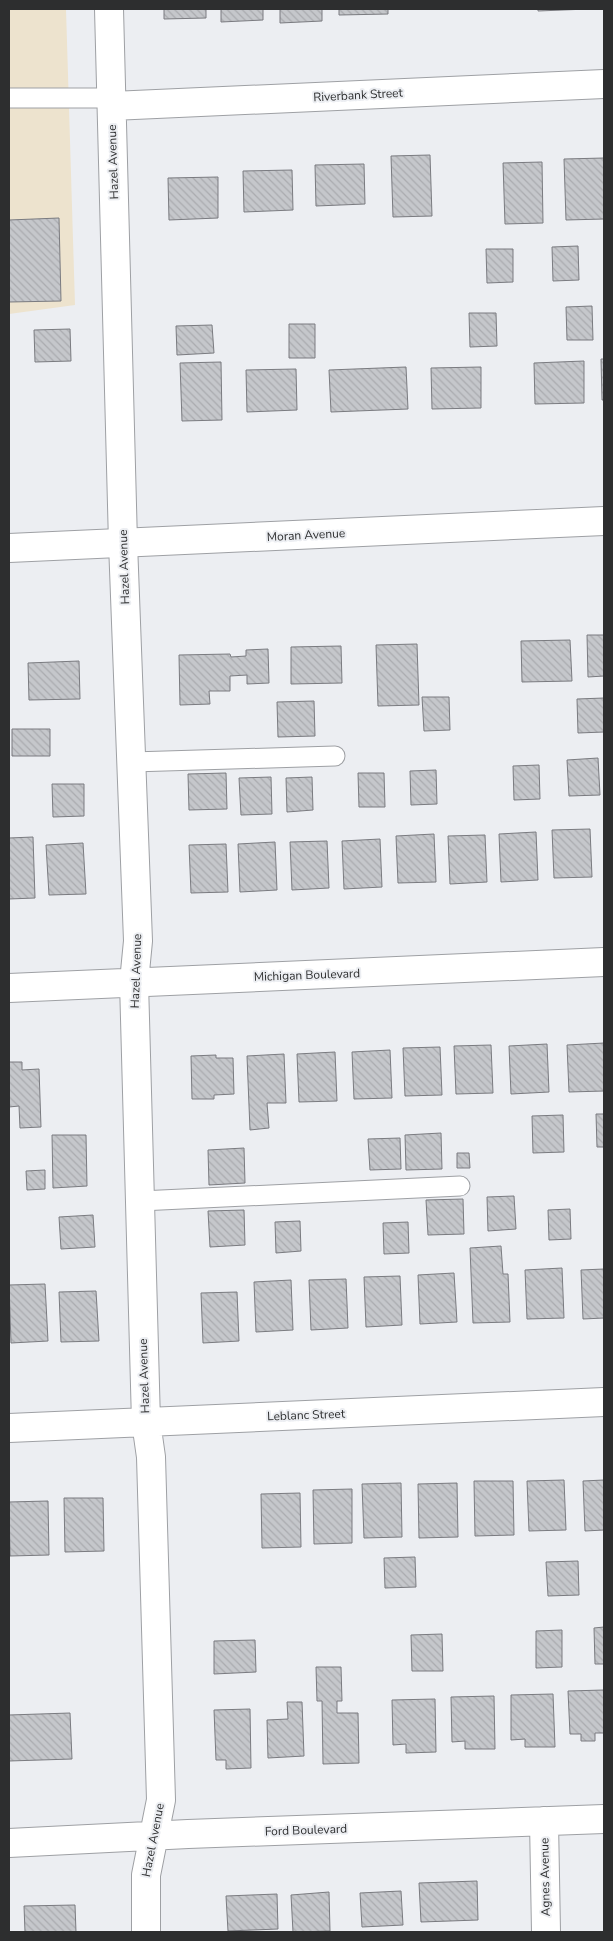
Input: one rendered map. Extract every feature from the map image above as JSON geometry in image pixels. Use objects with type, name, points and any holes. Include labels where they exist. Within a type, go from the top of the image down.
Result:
[{"type":"street","name":"Hazel Avenue","points":[[110,9],[123,543],[138,941],[134,982],[146,1422],[151,1457],[161,1796],[145,1881],[146,1932]]},
{"type":"street","name":"Riverbank Street","points":[[112,102],[604,84]]},
{"type":"street","name":"Moran Avenue","points":[[9,548],[604,521]]},
{"type":"street","name":"Michigan Boulevard","points":[[9,988],[604,962]]},
{"type":"street","name":"Leblanc Street","points":[[9,1428],[604,1402]]},
{"type":"street","name":"Ford Boulevard","points":[[9,1843],[153,1835],[604,1819]]},
{"type":"street","name":"Agnes Avenue","points":[[544,1822],[546,1932]]},
{"type":"lane","points":[[9,98],[112,102]]},
{"type":"lane","points":[[132,762],[335,756]]},
{"type":"lane","points":[[140,1201],[460,1186]]},
{"type":"shaded area","points":[[9,9],[66,9],[75,305],[9,314]]},
{"type":"building","points":[[164,9],[206,9],[206,18],[164,19]]},
{"type":"building","points":[[221,9],[263,9],[263,20],[221,22]]},
{"type":"building","points":[[280,9],[322,9],[322,21],[280,23]]},
{"type":"building","points":[[339,9],[388,9],[388,14],[339,15]]},
{"type":"building","points":[[538,9],[588,9],[538,11]]},
{"type":"building","points":[[430,155],[432,216],[393,217],[391,156]]},
{"type":"building","points":[[604,158],[604,219],[566,220],[564,159]]},
{"type":"building","points":[[542,162],[543,223],[505,224],[503,163]]},
{"type":"building","points":[[364,164],[365,204],[316,206],[315,165]]},
{"type":"building","points":[[292,170],[293,210],[244,212],[243,171]]},
{"type":"building","points":[[218,177],[218,218],[169,220],[168,178]]},
{"type":"building","points":[[59,218],[61,301],[9,302],[9,220]]},
{"type":"building","points":[[578,246],[579,280],[553,281],[552,247]]},
{"type":"building","points":[[486,249],[513,249],[513,282],[487,283]]},
{"type":"building","points":[[592,306],[593,340],[567,340],[566,307]]},
{"type":"building","points":[[469,313],[496,313],[497,346],[470,347]]},
{"type":"building","points":[[289,324],[315,324],[315,358],[289,358]]},
{"type":"building","points":[[212,325],[214,353],[177,355],[176,326]]},
{"type":"building","points":[[70,329],[71,361],[35,362],[34,330]]},
{"type":"building","points":[[601,359],[604,359],[604,400],[602,400]]},
{"type":"building","points":[[584,361],[584,403],[535,404],[534,363]]},
{"type":"building","points":[[221,362],[222,420],[182,421],[180,363]]},
{"type":"building","points":[[406,367],[408,409],[331,412],[329,370]]},
{"type":"building","points":[[481,367],[481,408],[432,409],[431,368]]},
{"type":"building","points":[[296,369],[297,410],[247,412],[246,370]]},
{"type":"building","points":[[587,635],[604,635],[604,676],[588,677]]},
{"type":"building","points":[[570,640],[572,681],[522,682],[521,641]]},
{"type":"building","points":[[417,644],[419,705],[378,706],[376,645]]},
{"type":"building","points":[[341,646],[342,683],[291,684],[291,647]]},
{"type":"building","points":[[268,649],[269,683],[247,684],[247,675],[230,676],[230,691],[209,691],[210,704],[180,705],[179,655],[230,654],[231,657],[246,656],[246,650]]},
{"type":"building","points":[[79,661],[80,699],[29,700],[28,663]]},
{"type":"building","points":[[422,697],[449,697],[450,730],[424,731]]},
{"type":"building","points":[[604,698],[604,732],[578,733],[577,699]]},
{"type":"building","points":[[314,701],[315,736],[278,737],[277,702]]},
{"type":"building","points":[[12,729],[50,729],[50,756],[12,756]]},
{"type":"building","points":[[598,758],[600,795],[569,796],[567,760]]},
{"type":"building","points":[[539,765],[540,799],[514,800],[513,766]]},
{"type":"building","points":[[436,770],[437,804],[411,805],[410,771]]},
{"type":"building","points":[[226,773],[227,809],[189,810],[188,774]]},
{"type":"building","points":[[358,773],[384,773],[385,807],[359,807]]},
{"type":"building","points":[[271,777],[272,814],[241,815],[239,778]]},
{"type":"building","points":[[312,777],[313,810],[287,812],[286,778]]},
{"type":"building","points":[[52,784],[84,784],[84,816],[53,817]]},
{"type":"building","points":[[590,829],[592,877],[554,878],[552,830]]},
{"type":"building","points":[[536,832],[538,880],[501,882],[499,834]]},
{"type":"building","points":[[434,834],[436,882],[398,883],[396,836]]},
{"type":"building","points":[[485,835],[487,882],[450,884],[448,836]]},
{"type":"building","points":[[33,837],[35,898],[9,899],[9,838]]},
{"type":"building","points":[[380,839],[382,887],[344,889],[342,841]]},
{"type":"building","points":[[327,841],[329,888],[292,890],[290,842]]},
{"type":"building","points":[[275,842],[277,890],[240,892],[238,844]]},
{"type":"building","points":[[83,843],[86,894],[49,895],[46,845]]},
{"type":"building","points":[[226,844],[228,892],[191,893],[189,845]]},
{"type":"building","points":[[604,1043],[604,1091],[569,1092],[567,1045]]},
{"type":"building","points":[[547,1044],[549,1092],[511,1094],[509,1046]]},
{"type":"building","points":[[491,1045],[493,1093],[456,1094],[454,1046]]},
{"type":"building","points":[[440,1047],[442,1095],[405,1096],[403,1048]]},
{"type":"building","points":[[390,1050],[392,1098],[354,1099],[352,1052]]},
{"type":"building","points":[[335,1052],[337,1101],[299,1102],[297,1054]]},
{"type":"building","points":[[284,1054],[286,1103],[267,1103],[269,1128],[250,1130],[247,1056]]},
{"type":"building","points":[[216,1055],[216,1058],[233,1058],[234,1094],[214,1095],[214,1099],[192,1099],[191,1056]]},
{"type":"building","points":[[9,1062],[22,1062],[22,1070],[39,1069],[41,1127],[20,1128],[19,1106],[9,1107]]},
{"type":"building","points":[[596,1114],[604,1114],[604,1147],[597,1147]]},
{"type":"building","points":[[563,1115],[564,1152],[533,1153],[532,1116]]},
{"type":"building","points":[[441,1133],[442,1169],[406,1170],[405,1135]]},
{"type":"building","points":[[52,1135],[86,1135],[87,1186],[53,1188]]},
{"type":"building","points":[[400,1138],[401,1169],[370,1170],[368,1139]]},
{"type":"building","points":[[244,1148],[245,1183],[209,1185],[208,1150]]},
{"type":"building","points":[[457,1153],[469,1153],[470,1168],[457,1168]]},
{"type":"building","points":[[45,1170],[45,1189],[27,1190],[26,1171]]},
{"type":"building","points":[[514,1196],[516,1229],[488,1231],[487,1197]]},
{"type":"building","points":[[463,1199],[464,1234],[428,1235],[426,1200]]},
{"type":"building","points":[[570,1209],[571,1239],[549,1240],[548,1210]]},
{"type":"building","points":[[244,1210],[245,1245],[210,1247],[208,1211]]},
{"type":"building","points":[[93,1215],[95,1247],[61,1249],[59,1217]]},
{"type":"building","points":[[300,1221],[301,1251],[276,1253],[275,1222]]},
{"type":"building","points":[[408,1222],[409,1253],[384,1254],[383,1223]]},
{"type":"building","points":[[501,1246],[503,1274],[508,1274],[510,1322],[473,1323],[470,1248]]},
{"type":"building","points":[[562,1268],[564,1318],[527,1319],[525,1270]]},
{"type":"building","points":[[604,1269],[604,1318],[583,1319],[581,1270]]},
{"type":"building","points":[[454,1273],[457,1322],[420,1324],[418,1275]]},
{"type":"building","points":[[400,1276],[402,1325],[366,1327],[364,1277]]},
{"type":"building","points":[[346,1279],[348,1328],[311,1330],[309,1280]]},
{"type":"building","points":[[291,1280],[293,1330],[256,1332],[254,1282]]},
{"type":"building","points":[[45,1284],[48,1341],[11,1343],[9,1285]]},
{"type":"building","points":[[96,1291],[99,1341],[61,1342],[59,1292]]},
{"type":"building","points":[[237,1292],[239,1341],[203,1343],[201,1293]]},
{"type":"building","points":[[564,1480],[566,1530],[529,1531],[527,1481]]},
{"type":"building","points":[[604,1480],[604,1530],[585,1531],[583,1481]]},
{"type":"building","points":[[474,1481],[513,1481],[514,1535],[475,1536]]},
{"type":"building","points":[[401,1483],[402,1537],[364,1538],[362,1484]]},
{"type":"building","points":[[457,1483],[458,1537],[419,1538],[418,1484]]},
{"type":"building","points":[[352,1489],[352,1543],[314,1544],[313,1490]]},
{"type":"building","points":[[300,1493],[301,1547],[262,1548],[261,1494]]},
{"type":"building","points":[[64,1498],[103,1498],[104,1551],[65,1552]]},
{"type":"building","points":[[48,1501],[49,1555],[10,1556],[9,1502]]},
{"type":"building","points":[[415,1557],[416,1587],[385,1588],[384,1558]]},
{"type":"building","points":[[578,1561],[579,1595],[548,1596],[546,1562]]},
{"type":"building","points":[[604,1627],[604,1664],[595,1664],[594,1628]]},
{"type":"building","points":[[562,1630],[562,1667],[536,1668],[536,1631]]},
{"type":"building","points":[[442,1634],[443,1671],[412,1671],[411,1635]]},
{"type":"building","points":[[255,1640],[256,1672],[214,1674],[214,1641]]},
{"type":"building","points":[[316,1667],[341,1667],[342,1701],[337,1701],[337,1713],[358,1713],[359,1763],[323,1764],[322,1701],[317,1701]]},
{"type":"building","points":[[604,1690],[604,1733],[595,1733],[595,1741],[581,1741],[581,1734],[570,1734],[568,1691]]},
{"type":"building","points":[[553,1694],[555,1747],[525,1747],[525,1739],[511,1740],[511,1695]]},
{"type":"building","points":[[494,1696],[495,1749],[465,1749],[465,1741],[452,1742],[451,1697]]},
{"type":"building","points":[[435,1699],[436,1752],[406,1753],[406,1744],[393,1745],[392,1700]]},
{"type":"building","points":[[287,1702],[302,1702],[304,1756],[268,1758],[267,1720],[288,1719]]},
{"type":"building","points":[[250,1709],[251,1768],[226,1769],[226,1760],[216,1760],[214,1710]]},
{"type":"building","points":[[70,1713],[72,1759],[9,1761],[9,1715]]},
{"type":"building","points":[[477,1881],[478,1920],[421,1922],[419,1883]]},
{"type":"building","points":[[401,1891],[403,1925],[362,1927],[360,1893]]},
{"type":"building","points":[[329,1892],[330,1931],[293,1932],[291,1895]]},
{"type":"building","points":[[277,1894],[278,1929],[228,1931],[226,1896]]},
{"type":"building","points":[[75,1905],[76,1932],[25,1932],[24,1906]]}]
